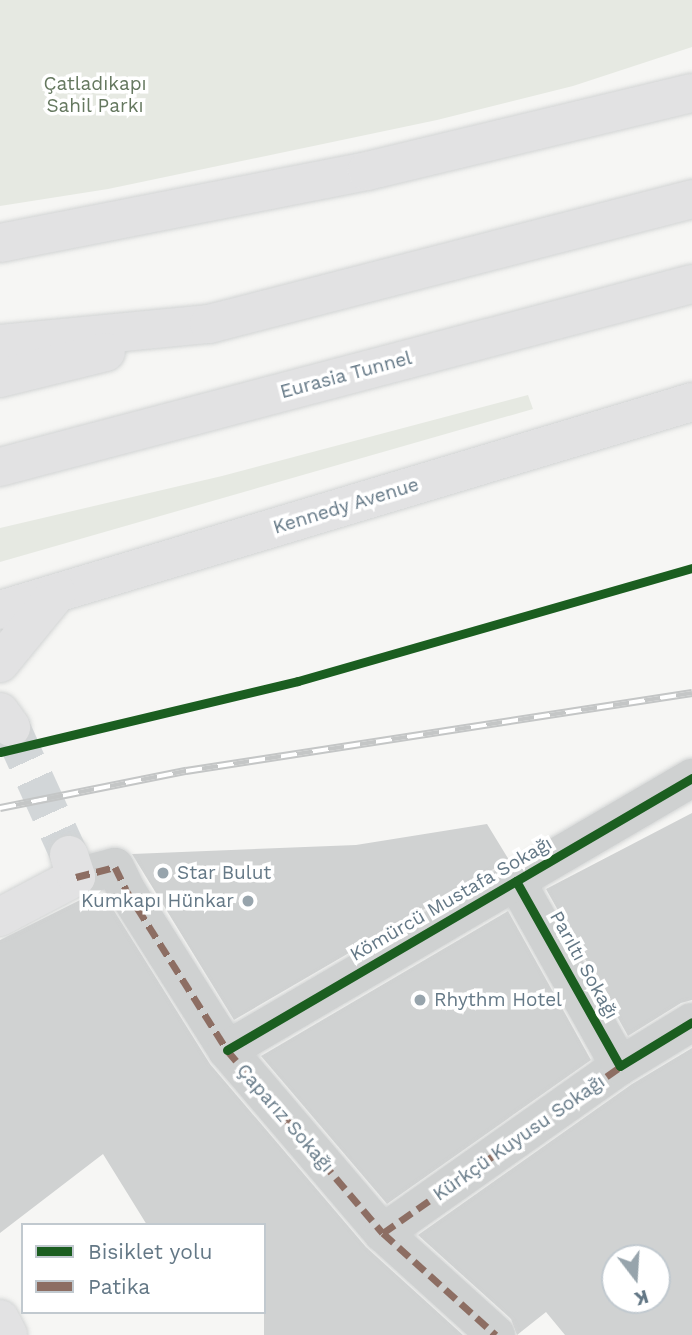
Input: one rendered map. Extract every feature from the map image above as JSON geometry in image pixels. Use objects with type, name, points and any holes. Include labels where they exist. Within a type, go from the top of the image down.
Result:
[{"type":"main road","points":[[0,243],[367,171],[692,93]]},
{"type":"main road","points":[[0,378],[692,198]]},
{"type":"main road","name":"Eurasia Tunnel","points":[[0,467],[692,284]]},
{"type":"main road","points":[[0,344],[209,324]]},
{"type":"main road","name":"Kennedy Avenue","points":[[0,610],[692,402]]},
{"type":"main road","points":[[0,663],[57,593]]},
{"type":"main road","points":[[0,917],[73,866]]},
{"type":"main road","points":[[0,1318],[8,1335]]},
{"type":"street","name":"Kömürcü Mustafa Sokağı","points":[[227,1050],[692,778]]},
{"type":"street","name":"Çaparız Sokağı","points":[[73,866],[115,867],[126,890],[227,1050],[383,1233],[496,1335]]},
{"type":"street","name":"Parıltı Sokağı","points":[[516,881],[620,1066]]},
{"type":"street","name":"Kürkçü Kuyusu Sokağı","points":[[383,1233],[620,1066],[692,1022]]},
{"type":"green space","name":"Çatladıkapı Sahil Parkı","points":[[0,0],[692,0],[692,47],[573,86],[437,120],[108,189],[0,206]]},
{"type":"green space","points":[[528,395],[533,409],[0,562],[0,528],[222,476]]},
{"type":"building","points":[[692,813],[692,1000],[681,1003],[628,1036],[546,889]]},
{"type":"building","points":[[487,824],[509,860],[234,1020],[132,854],[356,845]]},
{"type":"building","points":[[103,893],[210,1064],[366,1247],[463,1335],[264,1335],[266,1223],[146,1223],[103,1154],[0,1233],[0,940],[84,898]]},
{"type":"building","points":[[508,911],[591,1060],[387,1204],[261,1056]]},
{"type":"building","points":[[692,1048],[692,1335],[565,1335],[546,1312],[517,1335],[511,1319],[418,1235],[632,1084]]},
{"type":"tunnel","points":[[11,727],[69,855]]},
{"type":"railway","points":[[0,808],[186,771],[692,693]]},
{"type":"marked path","points":[[76,877],[115,867],[126,890],[227,1050],[383,1233],[496,1335]]},
{"type":"marked path","points":[[383,1233],[624,1064]]},
{"type":"cycle path","points":[[0,752],[298,681],[692,568]]},
{"type":"cycle path","points":[[227,1050],[692,778]]},
{"type":"cycle path","points":[[516,881],[620,1066],[692,1022]]},
{"type":"place","name":"Star Bulut","points":[[163,873]]},
{"type":"place","name":"Kumkapı Hünkar","points":[[248,901]]},
{"type":"place","name":"Rhythm Hotel","points":[[420,1000]]}]
